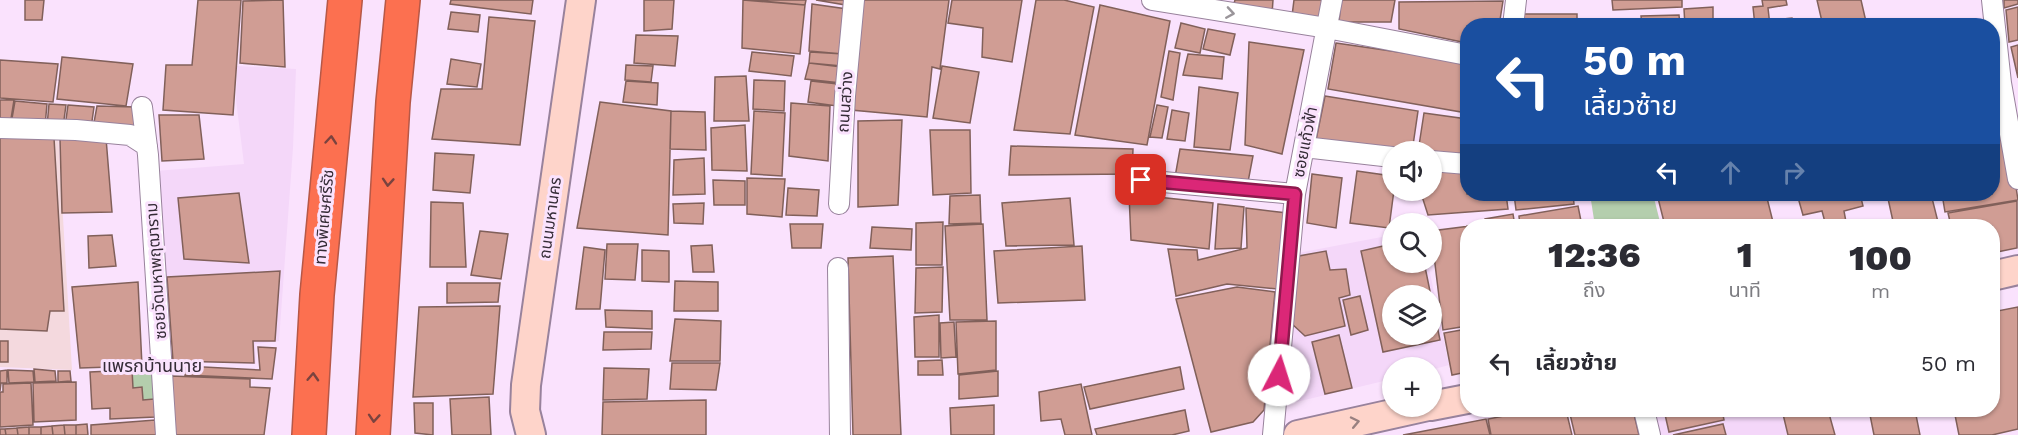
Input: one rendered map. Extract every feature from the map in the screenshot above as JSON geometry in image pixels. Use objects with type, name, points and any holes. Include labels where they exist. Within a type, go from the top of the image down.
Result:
[{"type":"highway","name":"ทางพิเศษศรีรัช","points":[[309,435],[317,295],[345,0]]},
{"type":"highway","points":[[373,435],[393,102],[403,0]]},
{"type":"highway","points":[[393,102],[419,0]]},
{"type":"main road","name":"ถนนมหานคร","points":[[531,435],[525,411],[525,385],[581,0]]},
{"type":"main road","points":[[2000,274],[2018,270]]},
{"type":"main road","points":[[1442,404],[1460,400]]},
{"type":"main road","points":[[1298,435],[1382,417]]},
{"type":"street","name":"ถนนสว่าง","points":[[839,204],[845,96],[854,0]]},
{"type":"street","points":[[1152,0],[1327,28],[1460,54]]},
{"type":"street","name":"ซอยแก้วฟ้า","points":[[1273,435],[1295,194],[1332,0]]},
{"type":"street","points":[[1514,18],[1516,0]]},
{"type":"street","points":[[1992,0],[1994,18]]},
{"type":"street","points":[[2000,74],[2018,179]]},
{"type":"street","name":"ซอยวัดมหาพฤฒาราม","points":[[142,107],[147,146],[166,435]]},
{"type":"street","points":[[0,128],[76,130],[130,135],[147,146]]},
{"type":"street","points":[[1304,147],[1382,156]]},
{"type":"street","points":[[1442,161],[1460,163]]},
{"type":"street","points":[[1141,180],[1295,194]]},
{"type":"street","points":[[838,268],[840,435]]},
{"type":"street","points":[[1646,417],[1650,435]]},
{"type":"shaded area","points":[[237,66],[296,69],[293,148],[279,341],[255,344],[256,364],[167,361],[155,171],[244,164],[236,100]]},
{"type":"shaded area","points":[[0,132],[58,133],[72,370],[0,367]]},
{"type":"shaded area","points":[[1382,237],[1382,273],[1430,273],[1433,285],[1382,285],[1382,345],[1442,345],[1442,331],[1449,365],[1442,367],[1442,357],[1382,357],[1382,381],[1284,405],[1298,253]]},
{"type":"shaded area","points":[[1570,417],[1784,417],[1789,435],[1573,435]]},
{"type":"green space","points":[[1591,201],[1655,201],[1659,219],[1594,219]]},
{"type":"green space","points":[[124,369],[154,369],[156,403],[129,403]]},
{"type":"building","points":[[25,0],[44,0],[42,20],[25,20]]},
{"type":"building","points":[[198,0],[241,0],[233,115],[163,110],[166,65],[192,65]]},
{"type":"building","points":[[283,0],[285,67],[240,63],[243,1]]},
{"type":"building","points":[[451,0],[533,0],[531,14],[450,4]]},
{"type":"building","points":[[644,0],[674,0],[672,29],[644,31]]},
{"type":"building","points":[[743,0],[805,5],[800,54],[742,48]]},
{"type":"building","points":[[750,0],[806,0],[805,5]]},
{"type":"building","points":[[816,0],[846,0],[846,5]]},
{"type":"building","points":[[861,0],[949,0],[940,69],[932,67],[927,117],[851,110]]},
{"type":"building","points":[[952,0],[1022,0],[1012,62],[982,57],[983,28],[948,23]]},
{"type":"building","points":[[1036,0],[1064,0],[1094,7],[1070,134],[1014,130]]},
{"type":"building","points":[[1235,0],[1273,0],[1272,14],[1233,7]]},
{"type":"building","points":[[1294,0],[1338,0],[1334,24],[1292,16]]},
{"type":"building","points":[[1341,0],[1395,0],[1391,22],[1339,22]]},
{"type":"building","points":[[1612,0],[1682,0],[1682,7],[1613,10]]},
{"type":"building","points":[[1762,0],[1786,0],[1787,5],[1768,8],[1769,18],[1754,18],[1753,7],[1763,6]]},
{"type":"building","points":[[1817,0],[1861,0],[1865,18],[1821,18]]},
{"type":"building","points":[[2004,0],[2018,0],[2018,4],[2004,8]]},
{"type":"building","points":[[1503,1],[1500,18],[1460,18],[1460,42],[1399,29],[1399,2]]},
{"type":"building","points":[[812,4],[847,9],[843,54],[809,51]]},
{"type":"building","points":[[1100,5],[1170,21],[1147,145],[1075,135]]},
{"type":"building","points":[[1713,7],[1713,18],[1685,18],[1684,9]]},
{"type":"building","points":[[2018,7],[2018,40],[2009,42],[2006,10]]},
{"type":"building","points":[[451,12],[480,15],[478,32],[448,29]]},
{"type":"building","points":[[1523,14],[1577,14],[1577,18],[1523,18]]},
{"type":"building","points":[[1679,15],[1679,18],[1641,18],[1641,16]]},
{"type":"building","points":[[489,17],[535,21],[520,145],[432,139],[441,89],[482,89]]},
{"type":"building","points":[[1181,23],[1205,29],[1200,53],[1175,48]]},
{"type":"building","points":[[1208,29],[1235,34],[1230,55],[1203,49]]},
{"type":"building","points":[[636,35],[678,36],[675,66],[634,63]]},
{"type":"building","points":[[1249,42],[1304,50],[1282,154],[1245,145]]},
{"type":"building","points":[[1336,43],[1460,61],[1460,112],[1328,89]]},
{"type":"building","points":[[2018,45],[2018,78],[2011,47]]},
{"type":"building","points":[[1169,51],[1180,53],[1173,100],[1161,97]]},
{"type":"building","points":[[752,52],[794,56],[791,76],[749,71]]},
{"type":"building","points":[[810,52],[844,54],[842,66],[809,63]]},
{"type":"building","points":[[1188,54],[1224,57],[1222,79],[1183,75]]},
{"type":"building","points":[[62,57],[133,64],[126,106],[57,99]]},
{"type":"building","points":[[451,59],[481,64],[477,87],[447,84]]},
{"type":"building","points":[[0,60],[58,64],[53,102],[0,98]]},
{"type":"building","points":[[809,63],[842,67],[841,83],[805,79]]},
{"type":"building","points":[[626,65],[653,66],[651,82],[625,80]]},
{"type":"building","points":[[942,66],[979,72],[970,123],[933,118]]},
{"type":"building","points":[[746,76],[749,121],[714,121],[715,77]]},
{"type":"building","points":[[754,80],[785,81],[784,111],[753,109]]},
{"type":"building","points":[[626,81],[658,83],[657,105],[623,102]]},
{"type":"building","points":[[811,81],[838,84],[837,106],[808,102]]},
{"type":"building","points":[[1199,87],[1238,93],[1230,150],[1194,147]]},
{"type":"building","points":[[1325,96],[1418,111],[1414,141],[1382,141],[1382,150],[1316,140]]},
{"type":"building","points":[[0,100],[14,100],[10,125],[0,125]]},
{"type":"building","points":[[15,101],[47,104],[45,126],[11,124]]},
{"type":"building","points":[[600,102],[671,111],[668,235],[577,228]]},
{"type":"building","points":[[791,103],[830,106],[828,161],[789,156]]},
{"type":"building","points":[[49,104],[66,105],[63,127],[47,126]]},
{"type":"building","points":[[2003,104],[2018,200],[1945,212],[1943,201],[2000,201],[2000,105]]},
{"type":"building","points":[[68,105],[94,107],[91,128],[65,127]]},
{"type":"building","points":[[1157,105],[1168,107],[1162,138],[1150,137]]},
{"type":"building","points":[[97,106],[136,107],[134,133],[93,128]]},
{"type":"building","points":[[1172,110],[1189,113],[1185,141],[1167,139]]},
{"type":"building","points":[[671,111],[705,112],[706,150],[670,149]]},
{"type":"building","points":[[754,111],[785,113],[782,176],[751,174]]},
{"type":"building","points":[[1424,113],[1460,118],[1460,156],[1442,154],[1442,141],[1420,141]]},
{"type":"building","points":[[159,115],[199,115],[204,159],[162,161]]},
{"type":"building","points":[[902,120],[898,205],[858,207],[858,121]]},
{"type":"building","points":[[745,125],[747,171],[712,170],[711,128]]},
{"type":"building","points":[[930,130],[970,130],[971,193],[933,195]]},
{"type":"building","points":[[0,136],[54,138],[64,311],[50,311],[47,331],[0,329]]},
{"type":"building","points":[[106,138],[112,212],[62,213],[60,139]]},
{"type":"building","points":[[1011,146],[1133,149],[1132,174],[1009,175]]},
{"type":"building","points":[[1180,149],[1253,156],[1248,182],[1175,177]]},
{"type":"building","points":[[435,153],[474,155],[470,193],[433,190]]},
{"type":"building","points":[[704,158],[705,194],[673,195],[674,160]]},
{"type":"building","points":[[1357,171],[1382,175],[1382,201],[1393,201],[1391,213],[1382,213],[1382,227],[1350,223]]},
{"type":"building","points":[[1442,171],[1460,172],[1460,201],[1507,201],[1508,209],[1442,214],[1427,213],[1424,201],[1442,201]]},
{"type":"building","points":[[1312,174],[1342,178],[1336,228],[1307,223]]},
{"type":"building","points":[[747,178],[785,179],[782,217],[747,214]]},
{"type":"building","points":[[713,180],[745,181],[745,205],[714,205]]},
{"type":"building","points":[[788,188],[819,190],[817,216],[786,215]]},
{"type":"building","points":[[239,193],[249,263],[184,259],[178,198]]},
{"type":"building","points":[[1129,194],[1213,203],[1209,249],[1131,240]]},
{"type":"building","points":[[980,195],[981,223],[949,224],[950,196]]},
{"type":"building","points":[[1070,198],[1074,245],[1006,246],[1002,203]]},
{"type":"building","points":[[1515,201],[1574,201],[1574,204],[1516,210]]},
{"type":"building","points":[[1659,201],[1768,201],[1772,219],[1663,219]]},
{"type":"building","points":[[1799,201],[1862,201],[1863,206],[1844,211],[1845,219],[1824,219],[1822,211],[1803,215]]},
{"type":"building","points":[[1889,201],[1933,201],[1937,219],[1892,219]]},
{"type":"building","points":[[2017,201],[2017,248],[2000,251],[2000,219],[1949,219],[1948,213]]},
{"type":"building","points":[[431,202],[463,203],[466,267],[430,267]]},
{"type":"building","points":[[704,203],[703,224],[674,223],[673,204]]},
{"type":"building","points":[[1218,204],[1244,207],[1241,248],[1215,249]]},
{"type":"building","points":[[1578,206],[1581,219],[1519,219],[1519,216]]},
{"type":"building","points":[[1246,208],[1287,213],[1278,289],[1227,284],[1176,296],[1168,249],[1197,250],[1198,260],[1247,248]]},
{"type":"building","points":[[1513,214],[1514,219],[1485,219]]},
{"type":"building","points":[[943,222],[942,265],[916,265],[916,223]]},
{"type":"building","points":[[790,224],[823,224],[821,248],[792,248]]},
{"type":"building","points":[[983,224],[987,320],[950,320],[945,226]]},
{"type":"building","points":[[872,227],[912,229],[911,250],[870,248]]},
{"type":"building","points":[[1460,227],[1460,327],[1443,330],[1442,285],[1438,285],[1436,273],[1442,273],[1442,229]]},
{"type":"building","points":[[480,231],[508,234],[501,279],[471,275]]},
{"type":"building","points":[[112,235],[116,266],[89,268],[88,236]]},
{"type":"building","points":[[607,244],[638,244],[635,280],[605,279]]},
{"type":"building","points":[[712,245],[714,272],[693,272],[691,246]]},
{"type":"building","points":[[1082,246],[1085,300],[998,303],[994,251]]},
{"type":"building","points":[[1382,246],[1382,273],[1426,273],[1429,285],[1382,285],[1382,345],[1416,345],[1383,352],[1361,251]]},
{"type":"building","points":[[584,247],[605,250],[600,309],[576,309]]},
{"type":"building","points":[[642,250],[669,251],[669,282],[642,281]]},
{"type":"building","points":[[1326,251],[1330,270],[1346,269],[1350,295],[1339,298],[1345,326],[1305,336],[1291,323],[1299,256]]},
{"type":"building","points":[[893,256],[901,435],[853,435],[848,258]]},
{"type":"building","points":[[943,267],[942,312],[915,313],[916,268]]},
{"type":"building","points":[[280,271],[275,341],[253,341],[254,363],[173,361],[167,277]]},
{"type":"building","points":[[675,281],[718,282],[718,311],[674,311]]},
{"type":"building","points":[[138,282],[142,366],[80,368],[72,287]]},
{"type":"building","points":[[447,283],[500,283],[498,302],[447,303]]},
{"type":"building","points":[[1237,287],[1275,292],[1264,410],[1253,422],[1211,432],[1176,299]]},
{"type":"building","points":[[1360,296],[1368,330],[1351,335],[1343,300]]},
{"type":"building","points":[[500,306],[493,394],[413,397],[419,307]]},
{"type":"building","points":[[2018,307],[2018,429],[1992,435],[1959,435],[1955,417],[2000,417],[2000,310]]},
{"type":"building","points":[[605,310],[652,311],[652,329],[606,327]]},
{"type":"building","points":[[939,315],[939,357],[915,357],[914,317]]},
{"type":"building","points":[[675,319],[721,321],[720,361],[670,361]]},
{"type":"building","points":[[996,321],[996,370],[958,374],[956,322]]},
{"type":"building","points":[[954,322],[956,357],[941,358],[940,323]]},
{"type":"building","points":[[1460,330],[1460,373],[1452,375],[1444,333]]},
{"type":"building","points":[[604,332],[652,332],[651,349],[603,350]]},
{"type":"building","points":[[1339,335],[1352,388],[1325,394],[1312,342]]},
{"type":"building","points":[[0,341],[8,341],[8,362],[0,362]]},
{"type":"building","points":[[258,347],[276,348],[272,379],[185,375],[185,366],[260,370]]},
{"type":"building","points":[[942,360],[943,375],[918,375],[918,361]]},
{"type":"building","points":[[672,363],[720,363],[716,390],[670,389]]},
{"type":"building","points":[[1180,367],[1184,389],[1090,409],[1084,387]]},
{"type":"building","points":[[604,368],[649,369],[647,399],[603,400]]},
{"type":"building","points":[[34,369],[55,371],[56,381],[35,382]]},
{"type":"building","points":[[7,370],[7,383],[1,383],[0,391],[0,371]]},
{"type":"building","points":[[8,370],[33,371],[34,382],[9,383]]},
{"type":"building","points":[[132,370],[133,388],[142,387],[143,400],[154,399],[155,417],[110,419],[110,408],[92,409],[90,372]]},
{"type":"building","points":[[58,371],[70,371],[71,381],[58,382]]},
{"type":"building","points":[[998,371],[998,396],[959,399],[959,375]]},
{"type":"building","points":[[171,376],[250,379],[250,387],[270,388],[264,435],[175,435]]},
{"type":"building","points":[[76,382],[76,420],[34,422],[33,383]]},
{"type":"building","points":[[31,383],[33,425],[0,427],[0,392],[3,392],[3,384]]},
{"type":"building","points":[[1081,384],[1092,435],[1065,435],[1061,419],[1041,421],[1039,392]]},
{"type":"building","points":[[489,397],[491,435],[452,435],[450,399]]},
{"type":"building","points":[[706,400],[706,435],[602,435],[603,402]]},
{"type":"building","points":[[414,403],[433,403],[433,435],[415,433]]},
{"type":"building","points":[[994,405],[994,435],[951,435],[950,408]]},
{"type":"building","points":[[1185,410],[1189,431],[1172,435],[1097,435],[1095,429]]},
{"type":"building","points":[[1568,417],[1572,435],[1491,435],[1488,419]]},
{"type":"building","points":[[1571,417],[1635,417],[1639,435],[1575,435]]},
{"type":"building","points":[[1666,417],[1723,417],[1724,420],[1669,432]]},
{"type":"building","points":[[1784,417],[1830,417],[1835,435],[1788,435]]},
{"type":"building","points":[[1870,417],[1916,417],[1920,435],[1874,435]]},
{"type":"building","points":[[1486,419],[1490,435],[1403,435],[1419,432]]},
{"type":"building","points":[[155,420],[156,435],[91,435],[91,425]]},
{"type":"building","points":[[87,424],[88,435],[76,435],[76,425]]},
{"type":"building","points":[[1723,424],[1726,435],[1673,435]]},
{"type":"building","points":[[64,425],[76,425],[76,435],[65,435]]},
{"type":"building","points":[[64,425],[65,435],[53,435],[52,426]]},
{"type":"building","points":[[52,426],[53,435],[41,435],[41,427]]},
{"type":"building","points":[[29,427],[41,427],[41,435],[29,435]]},
{"type":"building","points":[[29,427],[29,435],[18,435],[17,428]]},
{"type":"building","points":[[17,428],[18,435],[6,435],[5,429]]},
{"type":"building","points":[[0,429],[5,429],[6,435],[0,435]]},
{"type":"district","name":"แพรกบ้านนาย","points":[[152,365]]},
{"type":"route","points":[[1141,180],[1295,194],[1279,375]]}]
